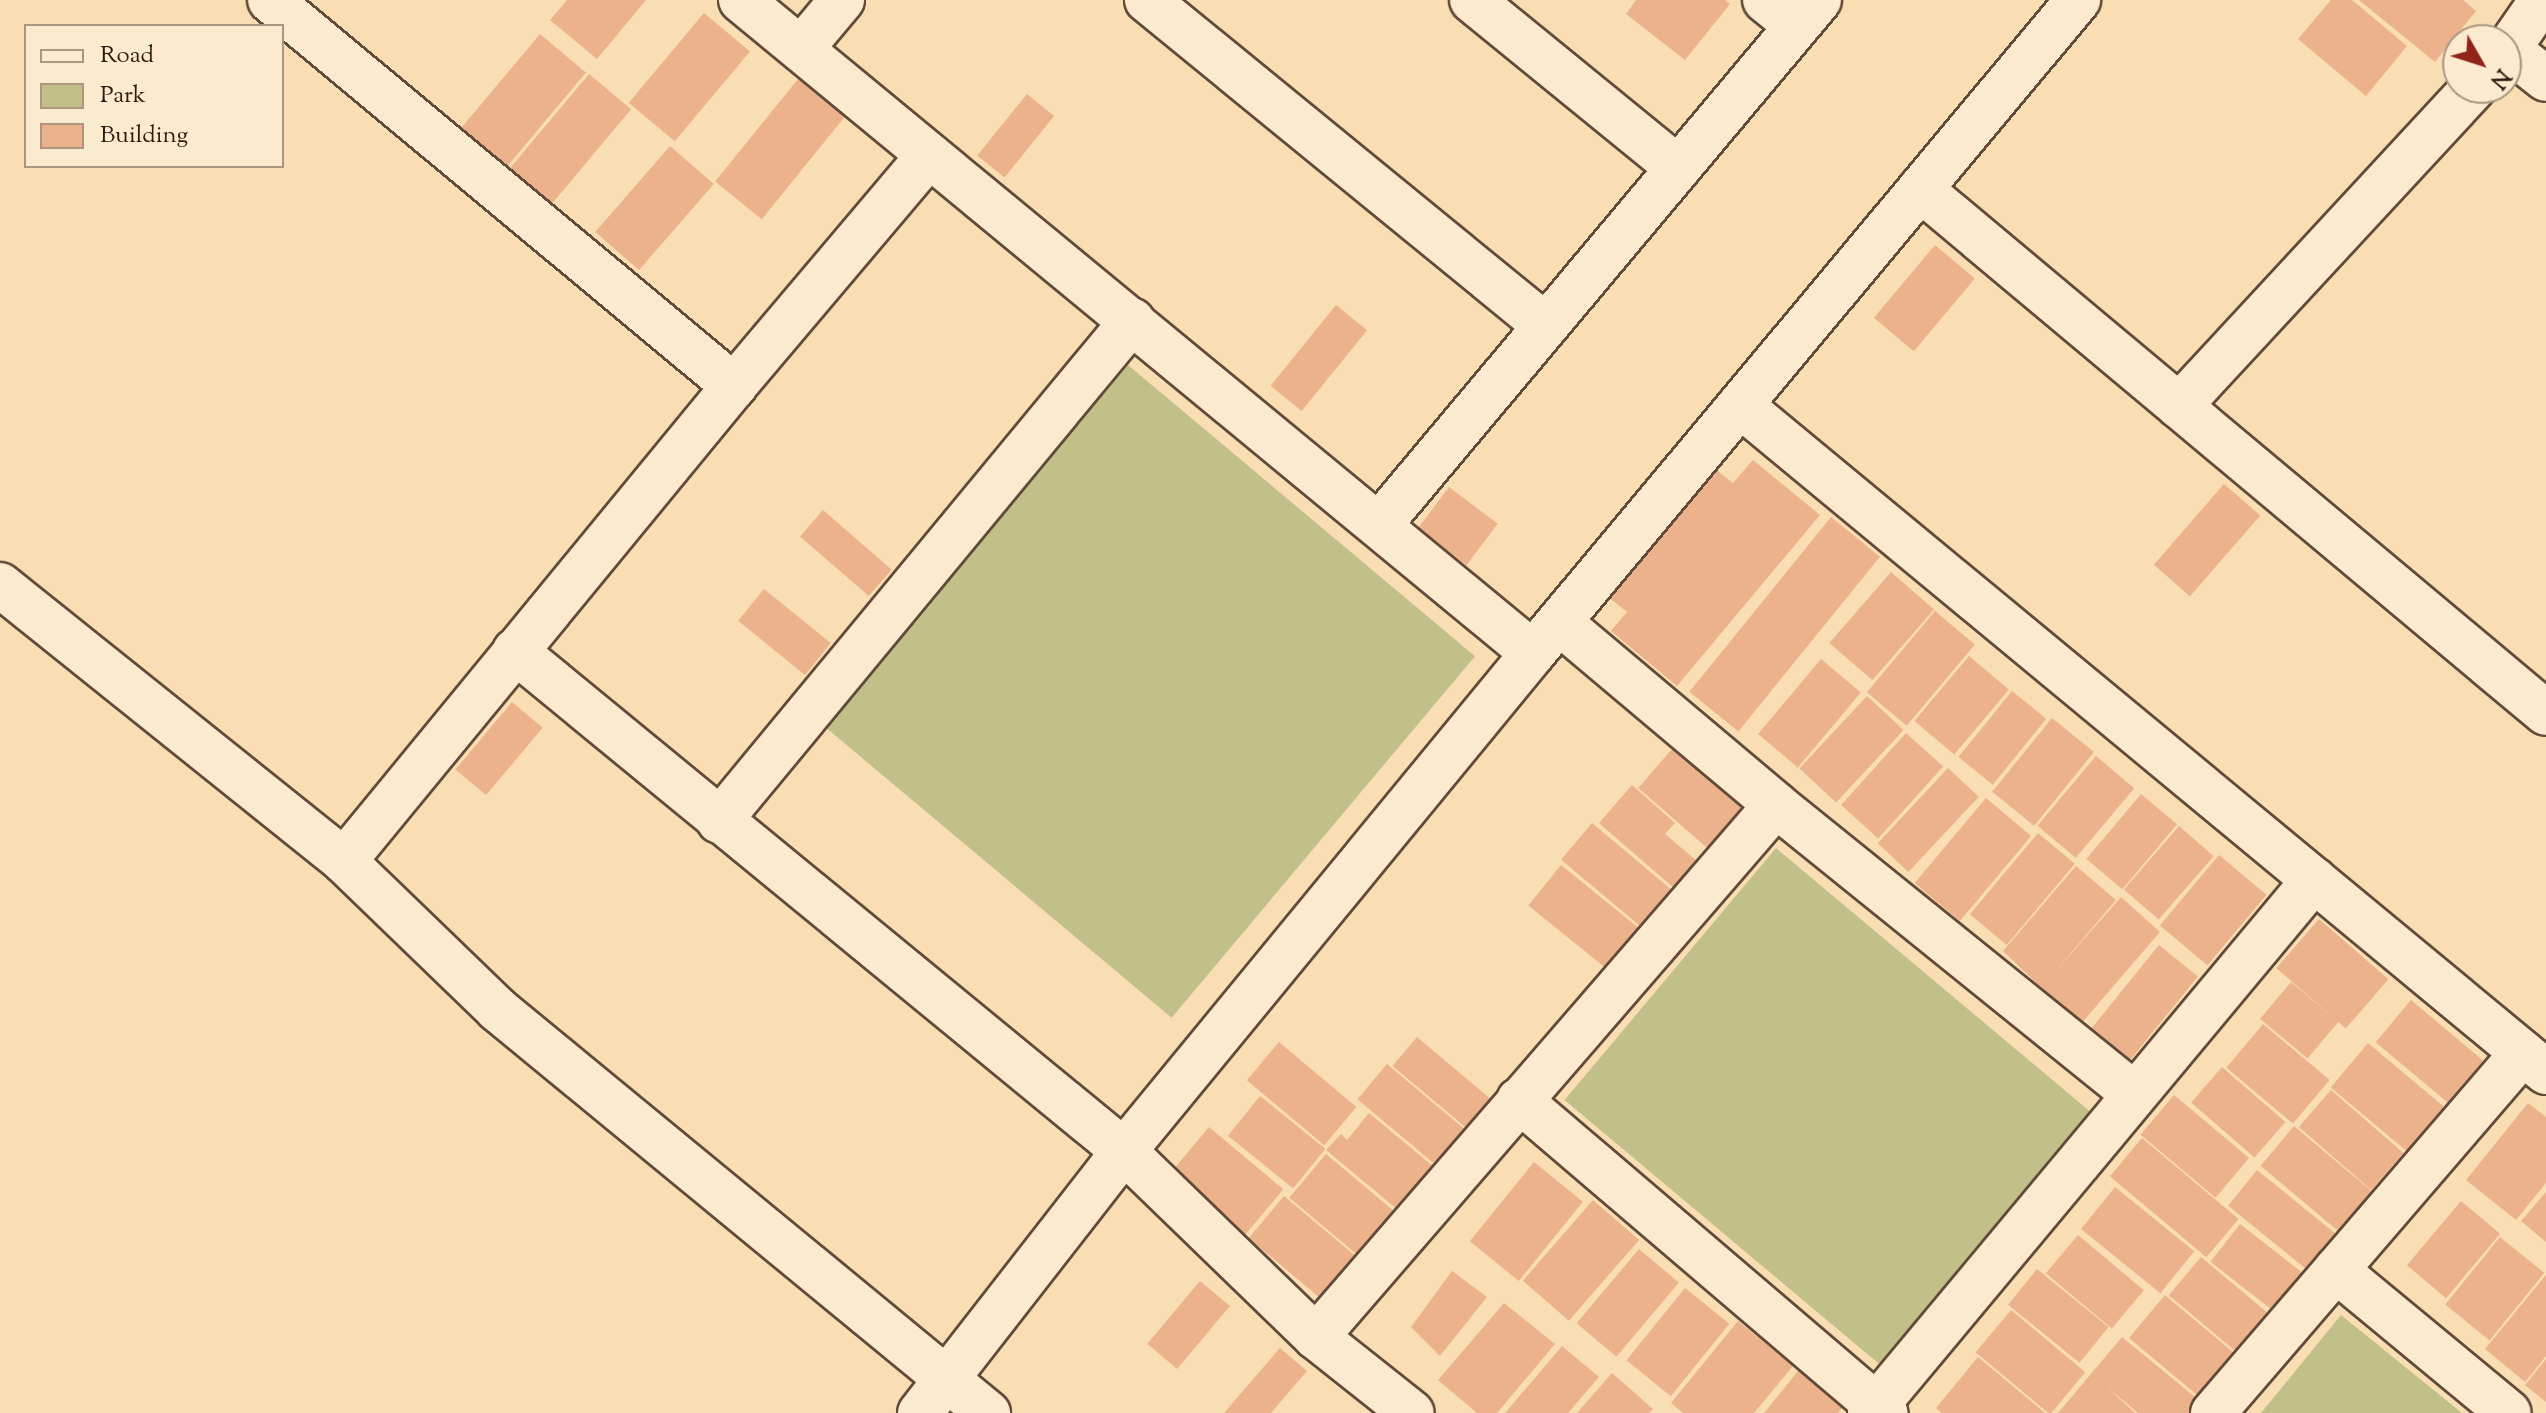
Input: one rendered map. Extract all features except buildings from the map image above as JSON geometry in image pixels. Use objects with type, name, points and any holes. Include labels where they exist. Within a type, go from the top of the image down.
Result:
[{"type":"street","points":[[270,0],[734,386]]},
{"type":"street","points":[[741,0],[1379,525],[1546,637],[1776,805],[2133,1093]]},
{"type":"street","points":[[801,49],[842,0]]},
{"type":"street","points":[[1147,0],[1546,326]]},
{"type":"street","points":[[1472,0],[1678,168]]},
{"type":"street","points":[[920,1413],[1124,1151],[1546,637],[2078,0]]},
{"type":"street","points":[[2522,29],[2542,0]]},
{"type":"street","points":[[1379,525],[1678,168],[1793,9]]},
{"type":"street","points":[[2522,61],[2546,79]]},
{"type":"street","points":[[2179,406],[2458,104]]},
{"type":"street","points":[[344,861],[734,386],[929,155]]},
{"type":"street","points":[[1920,189],[2546,713]]},
{"type":"street","points":[[719,821],[1132,321]]},
{"type":"street","points":[[1740,405],[2535,1063],[2336,1270],[2213,1413]]},
{"type":"street","points":[[0,585],[344,861],[497,1009],[988,1413]]},
{"type":"street","points":[[515,651],[1124,1151],[1316,1337],[1412,1413]]},
{"type":"street","points":[[1316,1337],[1776,805]]},
{"type":"street","points":[[1519,1100],[1878,1410],[2133,1093],[2314,880]]},
{"type":"street","points":[[2336,1270],[2509,1413]]},
{"type":"green space","points":[[1128,365],[1475,656],[1172,1018],[825,727]]},
{"type":"green space","points":[[1776,848],[2092,1113],[1880,1365],[1565,1100]]},
{"type":"green space","points":[[2341,1315],[2462,1413],[2261,1413]]}]
